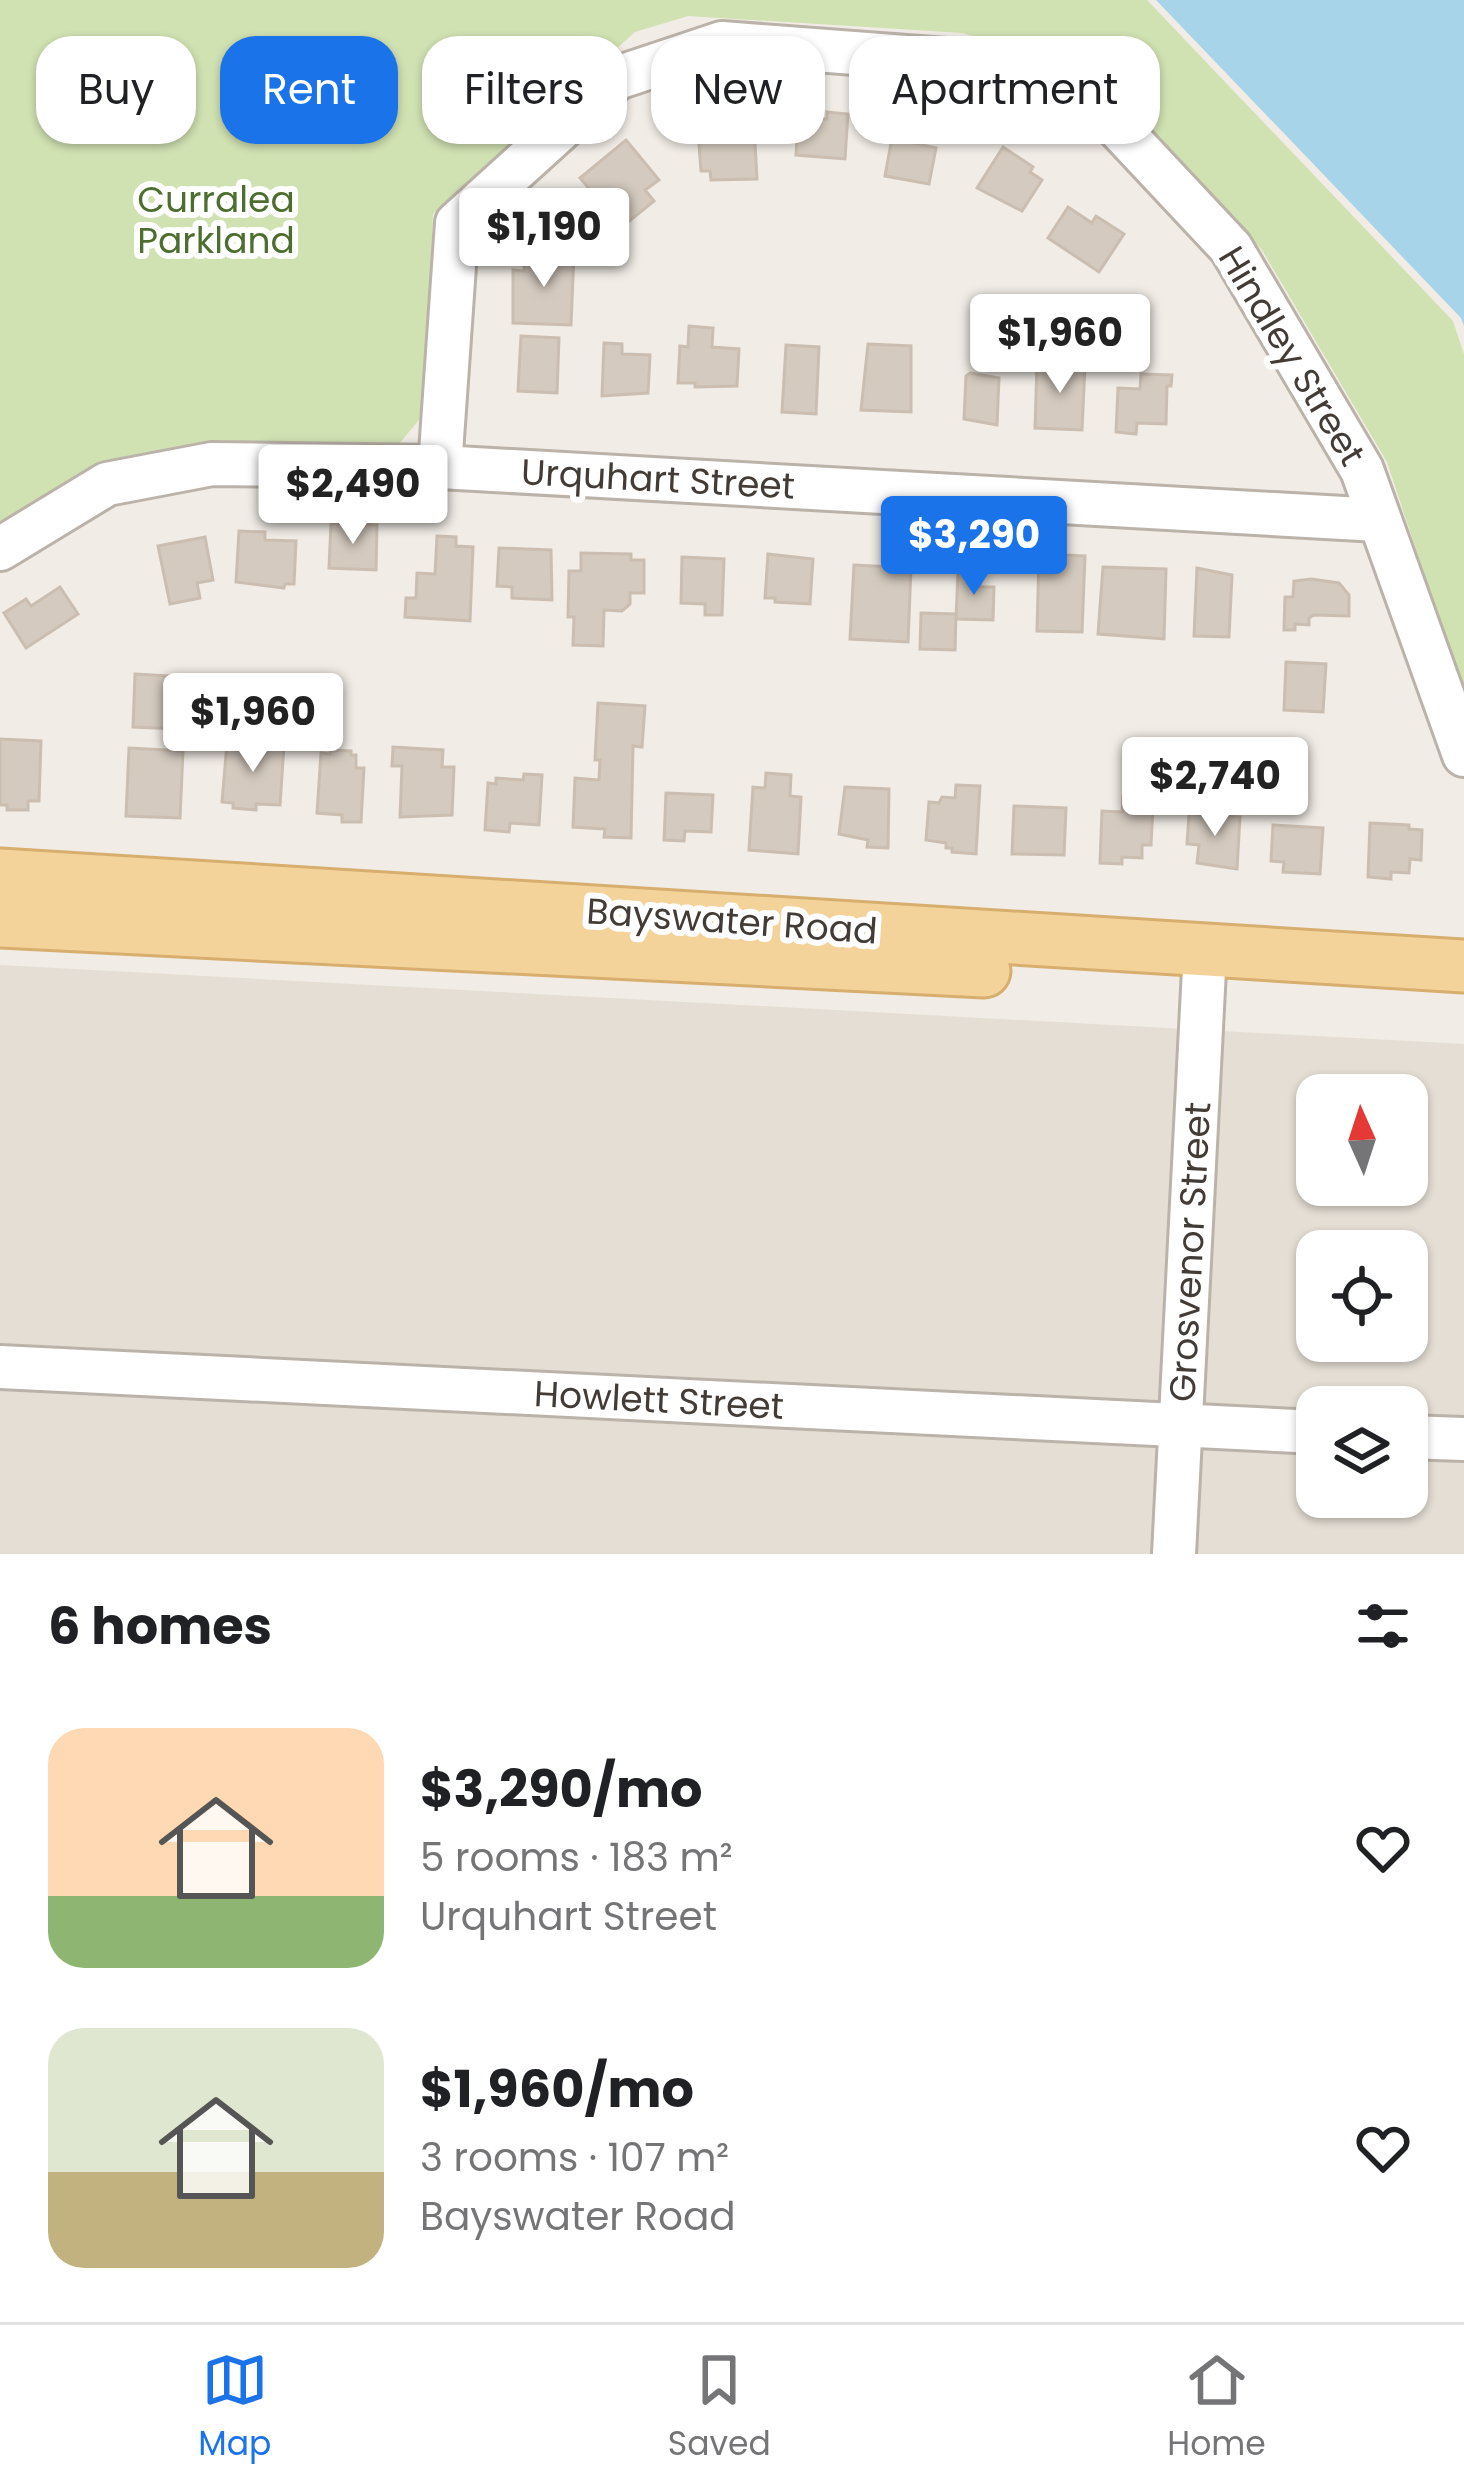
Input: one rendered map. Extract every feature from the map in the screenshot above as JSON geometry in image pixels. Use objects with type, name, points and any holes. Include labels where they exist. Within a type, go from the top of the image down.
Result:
[{"type":"main road","name":"Bayswater Road","points":[[0,875],[1204,965],[1464,996]]},
{"type":"main road","name":"Bayswater Road","points":[[0,921],[347,942],[1204,965],[1464,966]]},
{"type":"street","name":"Hindley Street","points":[[440,467],[457,224],[617,78],[722,44],[946,60],[1035,77],[1112,121],[1231,248],[1362,470],[1464,755]]},
{"type":"street","points":[[0,549],[107,484],[212,464],[440,467]]},
{"type":"street","name":"Urquhart Street","points":[[440,467],[1379,520]]},
{"type":"street","name":"Grosvenor Street","points":[[1174,1554],[1204,965]]},
{"type":"street","name":"Howlett Street","points":[[0,1367],[1296,1431]]},
{"type":"street","points":[[1428,1437],[1464,1439]]},
{"type":"shaded area","points":[[0,965],[1464,1044],[1464,1554],[0,1554]]},
{"type":"green space","name":"Curralea Parkland","points":[[0,0],[1147,0],[1453,321],[1464,354],[1464,694],[1387,462],[1262,250],[1157,144],[1160,36],[972,36],[688,16],[635,32],[627,39],[422,36],[422,144],[511,144],[433,214],[424,414],[398,445],[343,450],[222,440],[102,462],[0,525]]},
{"type":"water","points":[[1156,0],[1464,0],[1464,326],[1461,318]]},
{"type":"building","points":[[827,112],[848,114],[845,159],[796,155],[797,144],[825,144]]},
{"type":"building","points":[[627,141],[659,180],[645,190],[654,201],[622,227],[580,178]]},
{"type":"building","points":[[699,144],[755,144],[757,179],[711,180],[710,171],[701,171]]},
{"type":"building","points":[[891,144],[936,148],[929,184],[885,176]]},
{"type":"building","points":[[1003,147],[1033,167],[1030,172],[1042,180],[1022,211],[977,188]]},
{"type":"building","points":[[1068,207],[1092,223],[1096,216],[1124,234],[1099,272],[1048,238]]},
{"type":"building","points":[[525,252],[574,254],[571,325],[513,323],[513,270],[524,271]]},
{"type":"building","points":[[689,326],[713,328],[712,347],[739,349],[737,386],[678,383],[680,346],[688,347]]},
{"type":"building","points":[[521,336],[559,338],[557,393],[518,391]]},
{"type":"building","points":[[604,343],[622,344],[622,354],[650,355],[648,393],[602,396]]},
{"type":"building","points":[[868,344],[911,346],[911,412],[861,410]]},
{"type":"building","points":[[786,345],[819,347],[816,414],[782,412]]},
{"type":"building","points":[[1037,363],[1085,365],[1082,430],[1035,428]]},
{"type":"building","points":[[970,373],[999,378],[997,425],[964,419]]},
{"type":"building","points":[[1141,374],[1172,375],[1171,386],[1167,386],[1166,424],[1137,423],[1136,434],[1116,432],[1118,388],[1140,389]]},
{"type":"building","points":[[331,523],[377,525],[376,570],[329,568]]},
{"type":"building","points":[[239,531],[265,532],[265,540],[296,541],[294,584],[284,588],[236,582]]},
{"type":"building","points":[[437,536],[456,537],[456,546],[473,547],[470,621],[405,617],[406,598],[416,598],[417,573],[435,574]]},
{"type":"building","points":[[205,537],[213,580],[197,583],[200,598],[170,604],[158,546]]},
{"type":"building","points":[[499,548],[551,550],[552,600],[512,598],[512,587],[497,586]]},
{"type":"building","points":[[581,553],[631,554],[631,560],[644,560],[644,593],[630,593],[630,604],[622,611],[604,610],[603,646],[573,645],[569,571],[581,571]]},
{"type":"building","points":[[768,554],[813,559],[810,604],[765,598]]},
{"type":"building","points":[[1039,554],[1085,556],[1082,632],[1037,631]]},
{"type":"building","points":[[682,557],[724,559],[722,615],[705,615],[705,604],[681,603]]},
{"type":"building","points":[[854,565],[911,568],[908,642],[850,639]]},
{"type":"building","points":[[1103,567],[1166,569],[1164,639],[1098,634]]},
{"type":"building","points":[[1197,568],[1232,575],[1229,637],[1194,636]]},
{"type":"building","points":[[958,572],[980,573],[980,587],[994,587],[993,620],[956,619]]},
{"type":"building","points":[[1294,581],[1339,583],[1349,595],[1349,616],[1314,615],[1309,625],[1295,624],[1295,630],[1284,630],[1285,597],[1293,597]]},
{"type":"building","points":[[60,587],[78,614],[26,648],[4,613],[26,599],[31,606]]},
{"type":"building","points":[[921,613],[956,614],[955,650],[920,649]]},
{"type":"building","points":[[1286,662],[1326,664],[1323,712],[1284,710]]},
{"type":"building","points":[[135,674],[203,678],[201,730],[133,727]]},
{"type":"building","points":[[598,703],[645,706],[642,747],[633,746],[631,838],[604,837],[605,829],[573,827],[575,778],[599,780],[600,760],[595,760]]},
{"type":"building","points":[[0,739],[41,741],[39,801],[28,801],[28,810],[7,810],[7,805],[0,805]]},
{"type":"building","points":[[227,743],[284,745],[280,805],[256,804],[256,810],[222,802]]},
{"type":"building","points":[[393,747],[443,750],[442,767],[454,767],[452,815],[400,817],[402,766],[392,766]]},
{"type":"building","points":[[129,748],[183,751],[180,818],[126,816]]},
{"type":"building","points":[[351,751],[356,755],[356,768],[364,768],[361,822],[342,822],[342,815],[317,813],[321,753]]},
{"type":"building","points":[[766,773],[791,775],[790,796],[801,797],[798,854],[749,850],[753,787],[765,788]]},
{"type":"building","points":[[524,774],[542,775],[539,825],[510,823],[509,832],[485,830],[488,783],[496,784],[496,778],[523,780]]},
{"type":"building","points":[[956,785],[980,786],[976,854],[952,852],[946,843],[926,840],[929,802],[955,798]]},
{"type":"building","points":[[845,787],[889,789],[888,848],[867,847],[868,840],[839,834]]},
{"type":"building","points":[[666,793],[713,795],[711,832],[685,831],[684,841],[664,840]]},
{"type":"building","points":[[1123,796],[1146,797],[1146,806],[1153,806],[1151,845],[1142,845],[1142,858],[1100,863],[1102,811],[1122,812]]},
{"type":"building","points":[[1014,806],[1066,808],[1064,855],[1012,854]]},
{"type":"building","points":[[1189,814],[1240,817],[1237,869],[1197,863],[1199,845],[1187,844]]},
{"type":"building","points":[[1370,823],[1422,830],[1421,860],[1410,859],[1409,873],[1391,872],[1391,879],[1368,877]]},
{"type":"building","points":[[1273,825],[1323,828],[1320,874],[1283,872],[1284,862],[1271,861]]}]
